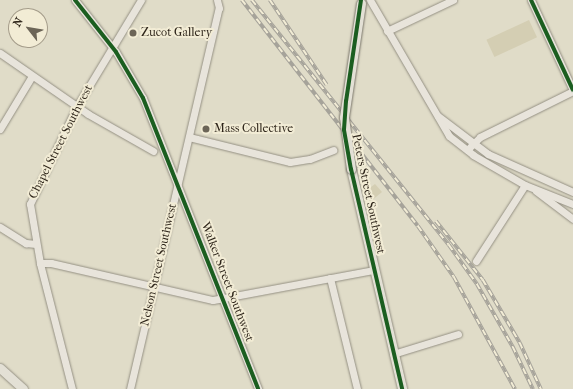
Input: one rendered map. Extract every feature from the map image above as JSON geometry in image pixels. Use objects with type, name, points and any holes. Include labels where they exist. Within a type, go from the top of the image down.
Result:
[{"type":"main road","name":"Peters Street Southwest","points":[[364,1],[344,117],[351,169],[402,389]]},
{"type":"main road","points":[[0,368],[23,389]]},
{"type":"street","name":"Walker Street Southwest","points":[[75,0],[112,47],[143,98],[178,182],[258,389]]},
{"type":"street","name":"Chapel Street Southwest","points":[[72,389],[36,244],[30,209],[32,197],[77,106],[141,0]]},
{"type":"street","name":"Nelson Street Southwest","points":[[130,389],[219,8],[217,0]]},
{"type":"street","points":[[387,31],[453,0]]},
{"type":"street","points":[[467,151],[480,137],[573,90],[531,0]]},
{"type":"street","points":[[364,1],[387,31],[449,136],[467,151],[534,190],[573,219]]},
{"type":"street","points":[[0,53],[77,106],[153,151]]},
{"type":"street","points":[[0,129],[32,76]]},
{"type":"street","points":[[438,116],[472,144],[505,163],[570,191]]},
{"type":"street","points":[[189,137],[290,162],[310,159],[333,150]]},
{"type":"street","points":[[476,261],[525,185]]},
{"type":"street","points":[[534,190],[573,204]]},
{"type":"street","points":[[0,226],[26,243],[36,244]]},
{"type":"street","points":[[40,263],[51,263],[203,300],[223,298],[374,270]]},
{"type":"street","points":[[330,278],[357,389]]},
{"type":"street","points":[[393,354],[458,334]]},
{"type":"shaded area","points":[[529,20],[537,37],[494,57],[486,40]]},
{"type":"shaded area","points":[[375,184],[382,192],[370,202],[367,190]]},
{"type":"railway","points":[[242,0],[418,226],[454,277],[515,389]]},
{"type":"railway","points":[[252,0],[449,245],[477,284],[513,347],[533,389]]},
{"type":"railway","points":[[270,0],[327,85]]},
{"type":"railway","points":[[436,221],[483,280],[520,343],[541,389]]},
{"type":"cycle path","points":[[75,0],[116,52],[143,98],[258,389]]},
{"type":"cycle path","points":[[361,0],[346,101],[344,130],[351,169],[402,389]]},
{"type":"cycle path","points":[[531,0],[573,90]]},
{"type":"place","name":"Zucot Gallery","points":[[133,33]]},
{"type":"place","name":"Mass Collective","points":[[206,129]]}]
